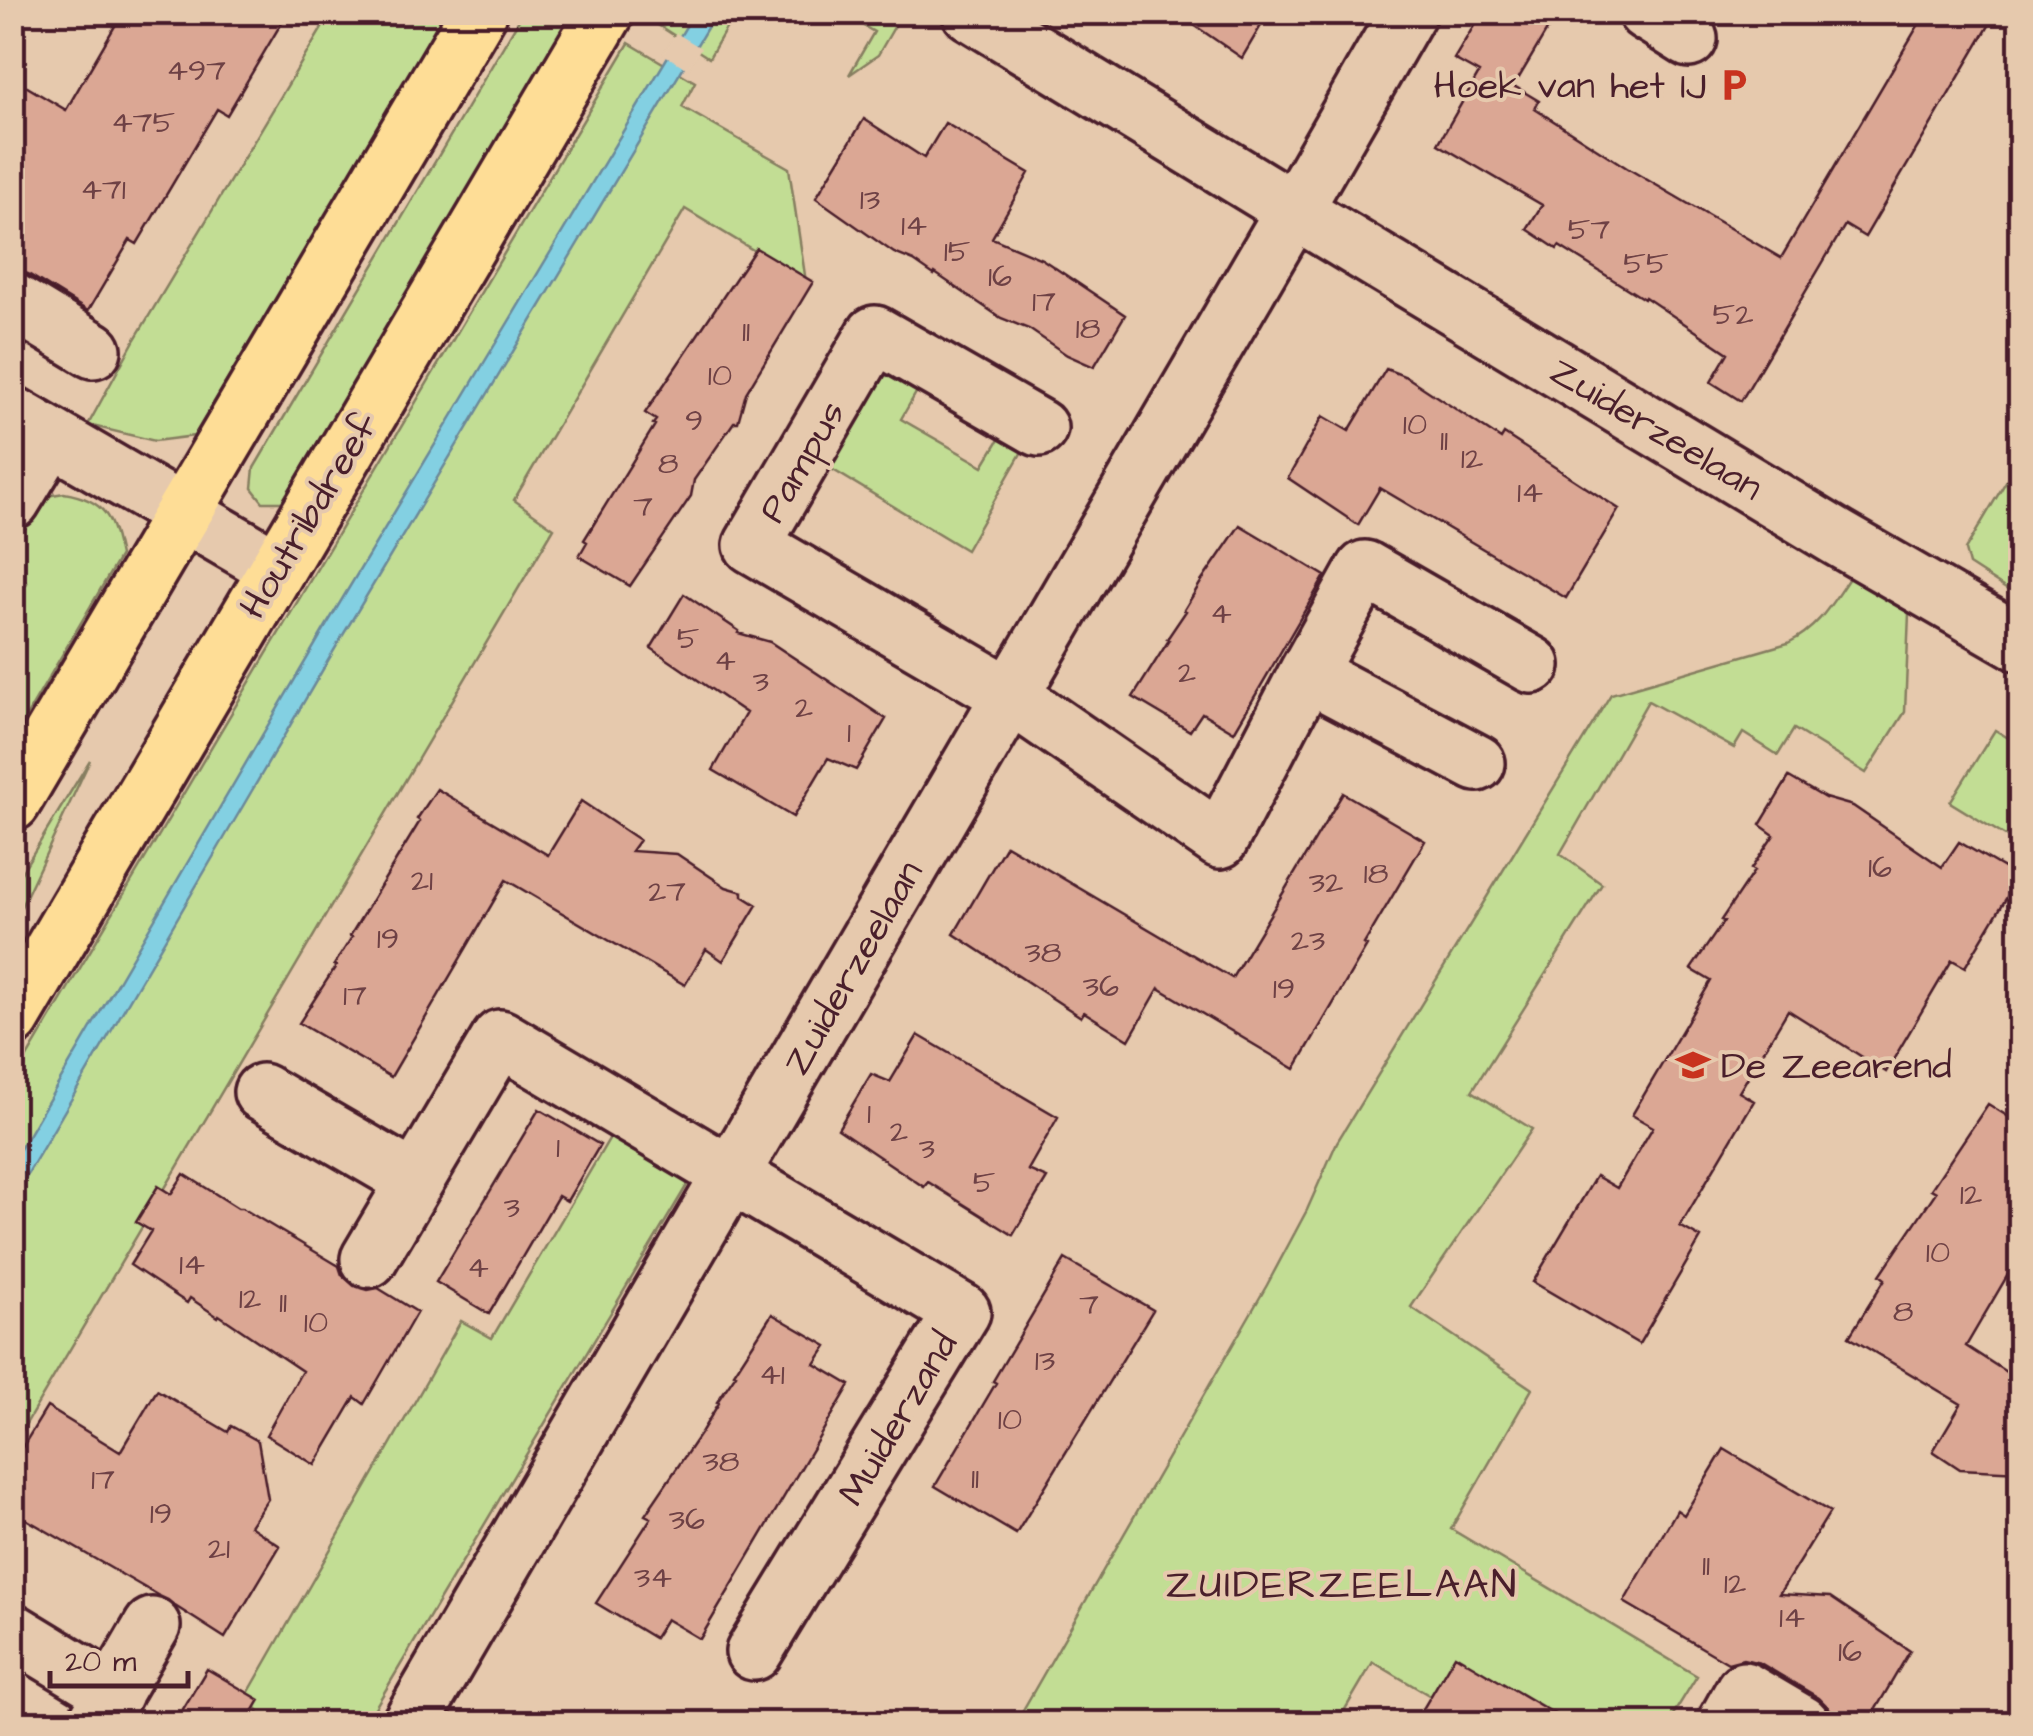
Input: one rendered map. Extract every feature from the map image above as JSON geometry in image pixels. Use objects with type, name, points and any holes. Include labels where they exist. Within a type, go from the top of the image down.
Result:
[{"type":"main road","points":[[12,803],[479,12]]},
{"type":"main road","name":"Houtribdreef","points":[[12,1018],[606,12]]},
{"type":"street","name":"Zuiderzeelaan","points":[[970,12],[1838,538],[2020,643]]},
{"type":"street","points":[[1294,210],[1408,12]]},
{"type":"street","name":"Zuiderzeelaan","points":[[410,1724],[1294,210]]},
{"type":"street","points":[[12,301],[93,350]]},
{"type":"street","name":"Pampus","points":[[1011,696],[752,545],[876,334],[1040,428]]},
{"type":"street","points":[[12,500],[32,426],[276,568]]},
{"type":"street","points":[[1011,696],[1220,840],[1364,569],[1532,665]]},
{"type":"street","points":[[1307,673],[1478,764]]},
{"type":"street","points":[[368,1259],[500,1038],[731,1174]]},
{"type":"street","points":[[262,1092],[415,1182]]},
{"type":"street","name":"Muiderzand","points":[[731,1174],[962,1312],[754,1652]]},
{"type":"street","points":[[12,1631],[104,1708],[152,1626]]},
{"type":"street","points":[[1724,1724],[1744,1690],[1802,1724]]},
{"type":"green space","points":[[647,12],[735,13],[709,58],[644,16]]},
{"type":"green space","points":[[331,13],[446,13],[194,436],[155,441],[88,425],[135,339]]},
{"type":"green space","points":[[523,13],[574,13],[282,502],[263,502],[252,488],[254,468]]},
{"type":"green space","points":[[841,13],[901,15],[878,55],[849,75],[874,32]]},
{"type":"green space","points":[[629,43],[695,82],[682,107],[789,168],[806,282],[685,209],[514,500],[554,528],[13,1446],[13,1081]]},
{"type":"green space","points":[[896,363],[924,379],[901,419],[983,466],[1006,428],[1028,441],[966,550],[825,465],[879,373]]},
{"type":"green space","points":[[2020,458],[2020,598],[1969,565],[1965,550]]},
{"type":"green space","points":[[64,493],[99,506],[110,522],[120,556],[13,739],[13,607],[27,583],[13,574],[13,520],[35,498]]},
{"type":"green space","points":[[1849,578],[1909,613],[1905,712],[1866,773],[1794,729],[1778,755],[1743,733],[1734,748],[1648,701],[1560,854],[1602,884],[1472,1091],[1532,1129],[1411,1307],[1532,1389],[1451,1529],[1697,1676],[1668,1723],[1476,1723],[1373,1662],[1337,1723],[1015,1724],[1267,1285],[1337,1142],[1611,694],[1788,643],[1815,623]]},
{"type":"green space","points":[[1995,730],[2020,745],[2020,845],[1950,802]]},
{"type":"green space","points":[[90,760],[13,924],[13,886]]},
{"type":"green space","points":[[623,1115],[696,1170],[366,1723],[252,1723],[259,1711],[246,1697],[461,1321],[492,1338]]},
{"type":"water","points":[[694,13],[716,13],[343,635],[13,1199],[13,1161],[326,626]]},
{"type":"pier","points":[[676,33],[701,48],[688,69],[663,54]]},
{"type":"building","points":[[123,12],[288,12],[227,115],[217,109],[137,244],[130,240],[88,311],[28,274],[12,270],[12,78],[66,110]]},
{"type":"building","points":[[1175,12],[1269,12],[1242,58]]},
{"type":"building","points":[[1482,12],[1558,12],[1514,86],[1539,101],[1535,109],[1781,258],[1926,12],[1997,12],[1865,237],[1845,225],[1741,401],[1711,382],[1728,353],[1645,297],[1527,229],[1542,205],[1438,144],[1479,73],[1454,59]]},
{"type":"building","points":[[864,119],[924,158],[945,123],[1029,173],[992,238],[1042,259],[1125,315],[1094,367],[1067,355],[1029,329],[1001,318],[935,273],[894,253],[816,198]]},
{"type":"building","points":[[756,248],[813,282],[746,393],[738,422],[734,422],[694,480],[691,496],[630,586],[579,556],[587,542],[584,540],[655,425],[656,420],[645,413]]},
{"type":"building","points":[[1386,369],[1407,377],[1501,439],[1504,434],[1619,509],[1566,598],[1380,488],[1358,525],[1288,478],[1323,416],[1349,431]]},
{"type":"building","points":[[1240,525],[1325,576],[1234,732],[1202,713],[1190,731],[1133,697],[1201,582]]},
{"type":"building","points":[[684,594],[738,633],[770,642],[886,719],[856,770],[828,758],[793,817],[713,770],[746,713],[651,648]]},
{"type":"building","points":[[1789,777],[1825,798],[1853,806],[1942,867],[1959,842],[2019,877],[1965,967],[1952,960],[1886,1072],[1788,1010],[1739,1092],[1754,1101],[1680,1226],[1701,1238],[1639,1344],[1533,1282],[1596,1176],[1617,1188],[1653,1127],[1632,1115],[1711,981],[1691,969],[1774,835],[1760,825]]},
{"type":"building","points":[[437,789],[548,855],[581,801],[639,840],[631,851],[677,854],[726,887],[743,892],[757,905],[723,961],[706,949],[685,985],[506,880],[391,1077],[299,1023]]},
{"type":"building","points":[[1343,793],[1425,841],[1295,1069],[1159,988],[1129,1040],[1084,1012],[1081,1017],[954,934],[1006,845],[1232,978]]},
{"type":"building","points":[[918,1035],[1058,1117],[1028,1170],[1047,1178],[1013,1235],[928,1182],[924,1187],[838,1129],[871,1074],[890,1082]]},
{"type":"building","points":[[1988,1104],[2020,1124],[2020,1254],[1966,1346],[2020,1381],[2020,1472],[1960,1469],[1933,1451],[1961,1404],[1849,1337],[1885,1279],[1880,1275],[1936,1192],[1931,1189]]},
{"type":"building","points":[[539,1109],[600,1145],[567,1201],[558,1196],[489,1314],[436,1282]]},
{"type":"building","points":[[184,1174],[339,1266],[354,1286],[378,1288],[417,1312],[364,1404],[355,1397],[315,1465],[266,1435],[302,1371],[219,1315],[190,1298],[187,1303],[130,1265],[151,1231],[136,1222],[158,1186],[171,1194]]},
{"type":"building","points":[[1065,1259],[1153,1310],[1016,1534],[935,1486]]},
{"type":"building","points":[[772,1314],[827,1346],[815,1364],[850,1385],[700,1639],[666,1619],[654,1638],[596,1603],[651,1518],[645,1515],[702,1431]]},
{"type":"building","points":[[157,1390],[228,1432],[231,1426],[258,1441],[268,1499],[250,1526],[280,1546],[225,1638],[168,1600],[12,1511],[12,1464],[47,1407],[120,1452]]},
{"type":"building","points":[[1724,1449],[1830,1512],[1779,1594],[1830,1597],[1910,1651],[1867,1724],[1833,1724],[1830,1709],[1819,1698],[1760,1663],[1743,1659],[1728,1663],[1624,1602],[1677,1510],[1684,1515]]},
{"type":"building","points":[[1455,1655],[1572,1724],[1414,1724]]},
{"type":"building","points":[[207,1669],[260,1700],[246,1724],[174,1724]]},
{"type":"place","name":"Hoek van het IJ","points":[[1734,85]]},
{"type":"place","name":"De Zeearend","points":[[1693,1065]]},
{"type":"district","name":"ZUIDERZEELAAN","points":[[1342,1583]]}]
